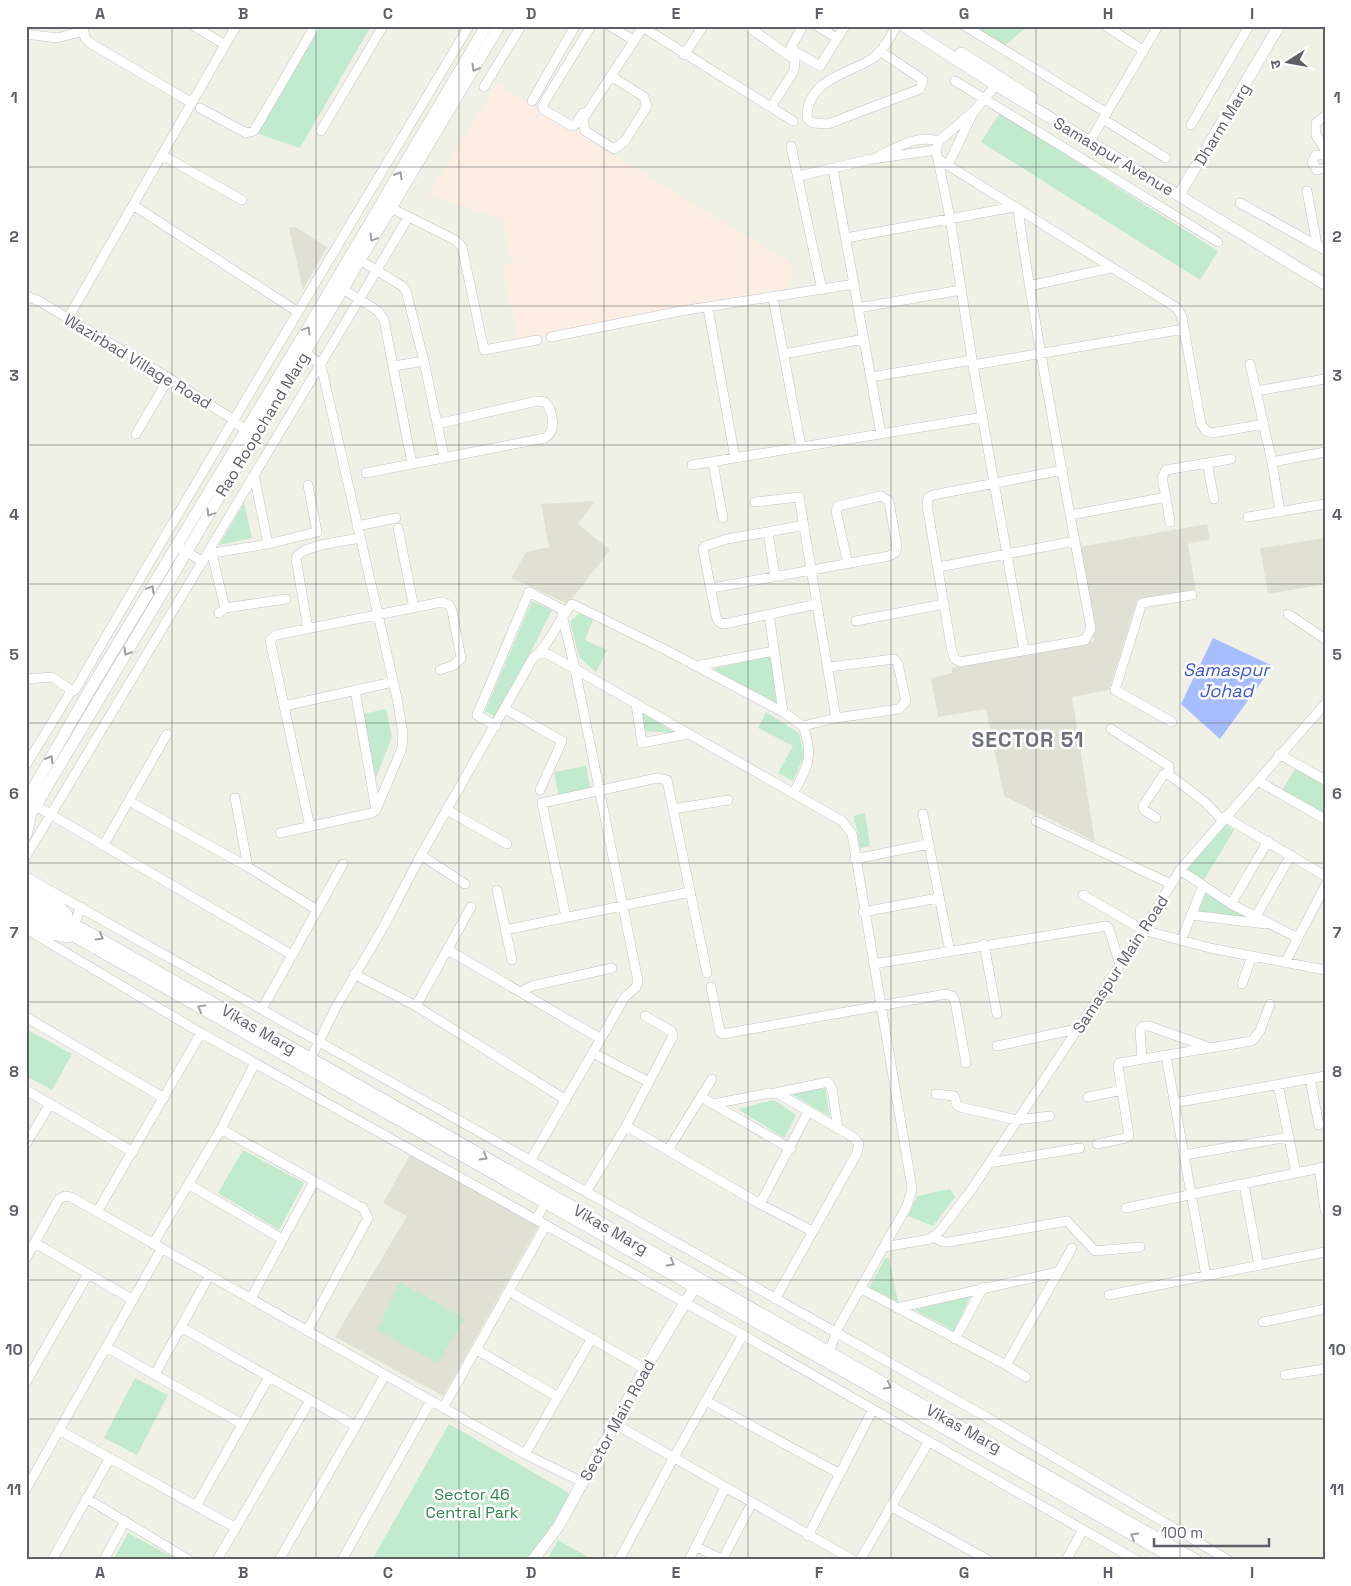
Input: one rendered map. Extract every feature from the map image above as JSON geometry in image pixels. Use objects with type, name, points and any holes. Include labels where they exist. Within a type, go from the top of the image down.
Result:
[{"type":"main road","name":"Rao Roopchand Marg","points":[[30,811],[88,693],[182,549],[305,352],[339,286],[486,26]]},
{"type":"main road","name":"Rao Roopchand Marg","points":[[30,811],[182,549],[246,431],[339,286],[360,260],[500,26]]},
{"type":"main road","name":"Samaspur Avenue","points":[[904,26],[996,85],[1325,276]]},
{"type":"main road","name":"Samaspur Avenue","points":[[917,26],[1325,284]]},
{"type":"main road","name":"Dharm Marg","points":[[1177,191],[1270,26]]},
{"type":"main road","name":"Dharm Marg","points":[[1177,191],[1279,26]]},
{"type":"main road","points":[[26,834],[30,811]]},
{"type":"main road","points":[[26,887],[55,902],[73,921]]},
{"type":"main road","name":"Vikas Marg","points":[[26,896],[73,921],[545,1202],[697,1283]]},
{"type":"main road","name":"Vikas Marg","points":[[26,909],[74,938],[309,1062],[1180,1557],[1196,1560]]},
{"type":"main road","points":[[26,921],[52,934],[74,938]]},
{"type":"main road","name":"Sector Main Road","points":[[533,1560],[558,1527],[645,1370],[697,1283]]},
{"type":"street","points":[[194,26],[225,45]]},
{"type":"street","points":[[68,318],[162,155],[196,106],[236,26]]},
{"type":"street","points":[[26,34],[57,38],[83,29],[90,43],[196,106],[246,133],[254,131],[315,26]]},
{"type":"street","points":[[321,131],[383,26]]},
{"type":"street","points":[[26,764],[73,691],[232,419],[469,26]]},
{"type":"street","points":[[484,88],[521,26]]},
{"type":"street","points":[[532,100],[575,26]]},
{"type":"street","points":[[591,26],[542,106],[544,110],[572,126],[575,125],[630,38],[641,27]]},
{"type":"street","points":[[610,26],[630,38]]},
{"type":"street","points":[[684,55],[703,26]]},
{"type":"street","points":[[747,26],[795,60],[794,71],[771,107]]},
{"type":"street","points":[[803,26],[791,47],[817,66],[823,65],[845,26]]},
{"type":"street","points":[[817,26],[837,38]]},
{"type":"street","points":[[880,51],[923,80],[920,89],[828,124],[812,123],[807,118],[807,105],[824,83],[832,77],[872,59],[880,51],[896,26]]},
{"type":"street","points":[[965,26],[1105,116],[1166,158]]},
{"type":"street","points":[[1106,26],[1144,50]]},
{"type":"street","points":[[1093,136],[1158,26]]},
{"type":"street","points":[[1191,125],[1249,26]]},
{"type":"street","points":[[641,27],[793,120]]},
{"type":"street","points":[[611,76],[644,97],[647,106],[625,141],[614,149],[585,130],[583,119],[641,27]]},
{"type":"street","points":[[955,81],[985,97],[1218,242]]},
{"type":"street","points":[[799,176],[872,160],[938,150],[996,85]]},
{"type":"street","points":[[948,165],[975,110]]},
{"type":"street","points":[[1325,116],[1316,123],[1316,131],[1325,149]]},
{"type":"street","points":[[872,160],[918,139],[929,138],[948,165],[1177,308],[1182,317],[1201,424],[1206,431],[1212,433],[1264,424]]},
{"type":"street","points":[[791,146],[799,176],[822,290]]},
{"type":"street","points":[[938,150],[1024,650]]},
{"type":"street","points":[[162,155],[242,200]]},
{"type":"street","points":[[1325,155],[1316,155],[1312,162],[1315,168],[1320,170],[1325,168]]},
{"type":"street","points":[[833,169],[881,434]]},
{"type":"street","points":[[1307,192],[1321,247]]},
{"type":"street","points":[[1240,203],[1321,247]]},
{"type":"street","points":[[133,205],[298,312]]},
{"type":"street","points":[[391,208],[455,240],[462,247],[484,350],[537,340]]},
{"type":"street","points":[[846,238],[950,218],[1016,208]]},
{"type":"street","points":[[1016,208],[1029,286],[1042,352],[1063,470],[1071,515],[1075,541],[1091,630],[1085,640],[960,662],[955,659],[944,604],[939,566],[927,505],[928,498],[933,495],[1063,470]]},
{"type":"street","points":[[26,856],[114,716],[254,475],[408,218]]},
{"type":"street","points":[[360,260],[402,286],[406,291],[424,361],[444,457]]},
{"type":"street","points":[[1029,286],[1111,268]]},
{"type":"street","points":[[550,337],[681,311],[854,284]]},
{"type":"street","points":[[339,286],[378,311],[384,320],[412,464]]},
{"type":"street","points":[[858,308],[961,290]]},
{"type":"street","name":"Wazirbad Village Road","points":[[26,296],[68,318],[169,378],[232,419],[246,431]]},
{"type":"street","points":[[773,298],[801,447]]},
{"type":"street","points":[[708,308],[735,458]]},
{"type":"street","points":[[870,377],[1184,329]]},
{"type":"street","points":[[784,354],[864,339]]},
{"type":"street","points":[[280,833],[366,816],[376,810],[403,740],[393,682],[321,364],[305,352]]},
{"type":"street","points":[[394,366],[424,361]]},
{"type":"street","points":[[1250,364],[1272,462],[1280,512]]},
{"type":"street","points":[[136,434],[169,378]]},
{"type":"street","points":[[1256,391],[1325,379]]},
{"type":"street","points":[[366,473],[545,438],[554,429],[548,405],[545,402],[537,401],[437,424]]},
{"type":"street","points":[[692,465],[983,417]]},
{"type":"street","points":[[1272,462],[1325,452]]},
{"type":"street","points":[[1170,522],[1162,478],[1166,470],[1231,459]]},
{"type":"street","points":[[713,463],[722,518]]},
{"type":"street","points":[[1207,463],[1214,499]]},
{"type":"street","points":[[254,475],[268,544]]},
{"type":"street","points":[[182,549],[207,557],[317,532],[308,485]]},
{"type":"street","points":[[712,588],[848,564],[889,556],[895,553],[897,547],[889,501],[886,498],[881,496],[838,506],[836,511],[848,564]]},
{"type":"street","points":[[755,502],[799,497],[829,667],[836,718]]},
{"type":"street","points":[[1071,515],[1166,497]]},
{"type":"street","points":[[1248,517],[1325,504]]},
{"type":"street","points":[[357,526],[396,518]]},
{"type":"street","points":[[804,525],[726,539],[705,546],[703,549],[716,616],[719,622],[724,624],[818,604]]},
{"type":"street","points":[[398,528],[414,608]]},
{"type":"street","points":[[768,532],[775,577]]},
{"type":"street","points":[[308,629],[296,558],[297,554],[306,549],[360,538]]},
{"type":"street","points":[[939,566],[1075,541]]},
{"type":"street","points":[[207,557],[222,610],[286,599]]},
{"type":"street","points":[[496,726],[477,714],[529,592],[564,613],[621,906],[638,981],[636,987],[625,996],[530,1161]]},
{"type":"street","points":[[1172,722],[1115,690],[1142,603],[1192,595]]},
{"type":"street","points":[[310,827],[270,640],[276,635],[442,602],[449,605],[452,611],[460,658],[454,665],[440,670]]},
{"type":"street","points":[[540,654],[564,613],[572,604],[697,666],[783,712],[803,726],[809,763],[793,793]]},
{"type":"street","points":[[856,622],[944,604]]},
{"type":"street","points":[[769,614],[783,712]]},
{"type":"street","points":[[1288,614],[1325,639]]},
{"type":"street","points":[[697,666],[774,650]]},
{"type":"street","points":[[309,1062],[317,1042],[354,974],[384,926],[421,855],[533,658],[540,654],[548,654],[793,793],[842,821],[852,834],[863,912],[874,964],[912,1188],[906,1206],[860,1288],[836,1334],[827,1357]]},
{"type":"street","points":[[803,726],[836,718],[899,709],[906,701],[898,664],[894,659],[829,667]]},
{"type":"street","points":[[26,679],[52,677],[73,691],[88,693]]},
{"type":"street","points":[[284,706],[393,682]]},
{"type":"street","points":[[355,690],[376,810]]},
{"type":"street","points":[[636,704],[642,743],[688,734]]},
{"type":"street","name":"Samaspur Main Road","points":[[933,1237],[967,1196],[1143,930],[1180,870],[1224,818],[1258,782],[1279,754],[1325,704]]},
{"type":"street","points":[[505,709],[562,741],[540,790]]},
{"type":"street","points":[[1315,713],[1325,719]]},
{"type":"street","points":[[1112,730],[1169,766],[1169,774]]},
{"type":"street","points":[[103,846],[167,734]]},
{"type":"street","points":[[1279,754],[1325,780]]},
{"type":"street","points":[[1156,818],[1144,810],[1144,806],[1164,774],[1169,774],[1224,818],[1268,841],[1325,876]]},
{"type":"street","points":[[566,918],[542,803],[661,778],[667,780],[707,973]]},
{"type":"street","points":[[1258,782],[1325,819]]},
{"type":"street","points":[[235,798],[248,867]]},
{"type":"street","points":[[673,809],[728,800]]},
{"type":"street","points":[[129,801],[248,867],[317,910]]},
{"type":"street","points":[[447,810],[507,844]]},
{"type":"street","points":[[30,811],[50,816],[292,955]]},
{"type":"street","points":[[922,814],[950,952]]},
{"type":"street","points":[[1036,821],[1171,884]]},
{"type":"street","points":[[1231,904],[1268,841]]},
{"type":"street","points":[[855,859],[929,844]]},
{"type":"street","points":[[421,855],[466,884]]},
{"type":"street","points":[[1256,916],[1291,855]]},
{"type":"street","points":[[262,1009],[342,864]]},
{"type":"street","points":[[1180,870],[1231,904],[1298,938]]},
{"type":"street","points":[[26,877],[989,1419],[1228,1560]]},
{"type":"street","points":[[1181,941],[1203,886]]},
{"type":"street","points":[[1285,963],[1325,886]]},
{"type":"street","points":[[496,890],[512,960]]},
{"type":"street","points":[[506,930],[690,892]]},
{"type":"street","points":[[1083,895],[1143,930],[1181,941],[1325,970]]},
{"type":"street","points":[[863,912],[938,898]]},
{"type":"street","points":[[73,921],[81,907]]},
{"type":"street","points":[[416,1006],[471,907]]},
{"type":"street","points":[[1191,915],[1269,924]]},
{"type":"street","points":[[874,964],[950,952],[984,944],[1106,926],[1110,929],[1120,965]]},
{"type":"street","points":[[26,929],[201,1033],[743,1335],[1136,1560]]},
{"type":"street","points":[[984,944],[997,1014]]},
{"type":"street","points":[[448,950],[601,1039]]},
{"type":"street","points":[[1242,984],[1252,956]]},
{"type":"street","points":[[521,992],[532,986],[612,968]]},
{"type":"street","points":[[354,974],[416,1006],[566,1100]]},
{"type":"street","points":[[711,987],[720,1032],[723,1034],[881,1004],[946,994],[952,996],[966,1063]]},
{"type":"street","points":[[1097,1144],[1129,1136],[1118,1066],[1122,1062],[1252,1041],[1260,1031],[1270,1004]]},
{"type":"street","points":[[586,1192],[626,1126],[673,1035],[671,1031],[645,1016]]},
{"type":"street","points":[[26,1018],[164,1098]]},
{"type":"street","points":[[1142,1059],[1140,1030],[1143,1026],[1149,1026],[1210,1048]]},
{"type":"street","points":[[997,1046],[1077,1029]]},
{"type":"street","points":[[97,1212],[201,1033]]},
{"type":"street","points":[[593,1053],[649,1082]]},
{"type":"street","points":[[1166,1056],[1206,1276]]},
{"type":"street","points":[[26,1489],[133,1300],[158,1246],[255,1063]]},
{"type":"street","points":[[1174,1103],[1325,1076]]},
{"type":"street","points":[[668,1150],[712,1078]]},
{"type":"street","points":[[1310,1078],[1319,1125]]},
{"type":"street","points":[[713,1104],[828,1082],[832,1089],[838,1129]]},
{"type":"street","points":[[1278,1084],[1296,1173]]},
{"type":"street","points":[[26,1090],[133,1152]]},
{"type":"street","points":[[1088,1097],[1122,1090]]},
{"type":"street","points":[[774,1093],[857,1140],[859,1148],[775,1299]]},
{"type":"street","points":[[936,1094],[954,1096],[957,1105],[960,1107],[1017,1120],[1050,1116]]},
{"type":"street","points":[[701,1098],[790,1149]]},
{"type":"street","points":[[26,1144],[50,1104]]},
{"type":"street","points":[[760,1204],[808,1112]]},
{"type":"street","points":[[626,1126],[760,1204],[812,1230]]},
{"type":"street","points":[[221,1129],[363,1208],[368,1218],[307,1331]]},
{"type":"street","points":[[1184,1155],[1289,1137]]},
{"type":"street","points":[[989,1163],[1080,1148]]},
{"type":"street","points":[[1126,1208],[1322,1168],[1325,1210]]},
{"type":"street","points":[[250,1298],[314,1182]]},
{"type":"street","points":[[190,1185],[282,1239]]},
{"type":"street","points":[[1244,1185],[1258,1266]]},
{"type":"street","points":[[26,1258],[59,1199],[71,1197],[525,1454],[582,1482]]},
{"type":"street","points":[[536,1220],[545,1202]]},
{"type":"street","points":[[884,1247],[933,1237],[943,1242],[950,1242],[1067,1221],[1095,1251],[1140,1247]]},
{"type":"street","points":[[443,1408],[546,1226]]},
{"type":"street","points":[[35,1243],[133,1300]]},
{"type":"street","points":[[1006,1365],[1072,1248]]},
{"type":"street","points":[[1109,1295],[1325,1252]]},
{"type":"street","points":[[896,1308],[983,1287],[1058,1272]]},
{"type":"street","points":[[26,1382],[88,1274]]},
{"type":"street","points":[[155,1374],[209,1276]]},
{"type":"street","points":[[955,1339],[983,1287]]},
{"type":"street","points":[[860,1288],[1026,1377]]},
{"type":"street","points":[[510,1292],[645,1370]]},
{"type":"street","points":[[1263,1322],[1325,1309]]},
{"type":"street","points":[[181,1327],[356,1426]]},
{"type":"street","points":[[619,1560],[674,1457],[743,1335]]},
{"type":"street","points":[[525,1454],[592,1338]]},
{"type":"street","points":[[106,1347],[242,1424]]},
{"type":"street","points":[[477,1350],[558,1397]]},
{"type":"street","points":[[1285,1375],[1325,1369]]},
{"type":"street","points":[[279,1560],[385,1375]]},
{"type":"street","points":[[196,1506],[269,1377]]},
{"type":"street","points":[[217,1560],[310,1400]]},
{"type":"street","points":[[706,1400],[840,1474]]},
{"type":"street","points":[[342,1560],[431,1401]]},
{"type":"street","points":[[808,1536],[872,1409]]},
{"type":"street","points":[[615,1424],[853,1560]]},
{"type":"street","points":[[60,1430],[236,1528]]},
{"type":"street","points":[[860,1560],[929,1441]]},
{"type":"street","points":[[52,1560],[110,1458]]},
{"type":"street","points":[[689,1560],[725,1488]]},
{"type":"street","points":[[86,1498],[189,1560]]},
{"type":"street","points":[[697,1547],[723,1560],[752,1503]]},
{"type":"street","points":[[890,1506],[988,1560]]},
{"type":"street","points":[[104,1560],[125,1521]]},
{"type":"street","points":[[1066,1560],[1083,1530]]},
{"type":"street","points":[[1180,1557],[1191,1538]]},
{"type":"shaded area","points":[[497,84],[784,259],[788,258],[793,278],[788,279],[790,288],[692,304],[519,340],[502,264],[513,262],[502,218],[428,195]]},
{"type":"shaded area","points":[[295,227],[327,247],[303,290],[289,228]]},
{"type":"shaded area","points":[[592,501],[594,503],[578,524],[610,550],[568,604],[511,578],[526,552],[549,547],[541,504]]},
{"type":"shaded area","points":[[1207,524],[1210,539],[1188,544],[1196,590],[1137,600],[1109,690],[1072,697],[1095,842],[1004,796],[986,709],[938,717],[931,678],[952,673],[952,668],[1094,641],[1079,547]]},
{"type":"shaded area","points":[[1325,538],[1325,584],[1268,594],[1260,548]]},
{"type":"shaded area","points":[[411,1153],[539,1225],[443,1396],[335,1337],[407,1216],[383,1203]]},
{"type":"green space","points":[[318,26],[371,26],[300,148],[256,133]]},
{"type":"green space","points":[[972,26],[1028,26],[1004,46]]},
{"type":"green space","points":[[1000,113],[1218,251],[1200,280],[981,142]]},
{"type":"green space","points":[[244,503],[252,538],[219,545]]},
{"type":"green space","points":[[532,601],[552,610],[497,718],[485,711]]},
{"type":"green space","points":[[586,613],[594,617],[585,640],[607,650],[596,672],[579,657],[570,622],[577,615]]},
{"type":"green space","points":[[772,655],[777,704],[713,669]]},
{"type":"green space","points":[[386,709],[392,737],[376,778],[363,714]]},
{"type":"green space","points":[[639,711],[676,733],[643,731]]},
{"type":"green space","points":[[766,712],[799,733],[804,756],[793,781],[778,773],[793,746],[758,728]]},
{"type":"green space","points":[[1297,765],[1325,780],[1325,817],[1281,793]]},
{"type":"green space","points":[[586,766],[591,792],[559,798],[554,772]]},
{"type":"green space","points":[[865,813],[870,846],[860,848],[854,816]]},
{"type":"green space","points":[[1225,823],[1234,830],[1204,880],[1187,869]]},
{"type":"green space","points":[[1204,888],[1250,920],[1194,913]]},
{"type":"green space","points":[[26,1029],[72,1054],[52,1090],[26,1076]]},
{"type":"green space","points":[[825,1087],[830,1117],[790,1093]]},
{"type":"green space","points":[[774,1100],[796,1115],[784,1138],[738,1109]]},
{"type":"green space","points":[[243,1150],[304,1183],[279,1230],[218,1193]]},
{"type":"green space","points":[[950,1189],[955,1197],[933,1226],[908,1216],[917,1196]]},
{"type":"green space","points":[[885,1258],[889,1258],[898,1302],[869,1288]]},
{"type":"green space","points":[[400,1282],[465,1319],[438,1363],[377,1330]]},
{"type":"green space","points":[[971,1295],[954,1331],[915,1310]]},
{"type":"green space","points":[[135,1378],[168,1395],[137,1455],[104,1438]]},
{"type":"green space","name":"Sector 46 Central Park","points":[[449,1424],[569,1493],[561,1517],[528,1560],[372,1560]]},
{"type":"green space","points":[[128,1533],[178,1560],[113,1560]]},
{"type":"green space","points":[[558,1540],[593,1560],[547,1560]]},
{"type":"water","name":"Samaspur Johad","points":[[1213,638],[1273,666],[1220,739],[1181,704]]},
{"type":"district","name":"SECTOR 51","points":[[1028,740]]}]
